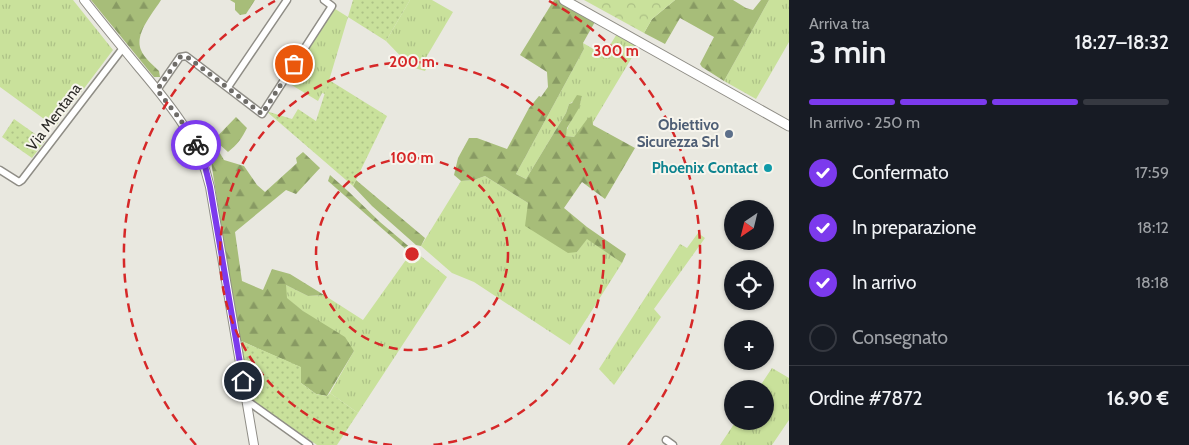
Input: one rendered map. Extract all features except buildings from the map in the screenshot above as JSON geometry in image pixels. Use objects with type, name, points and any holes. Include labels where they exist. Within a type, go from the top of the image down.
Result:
[{"type":"main road","points":[[564,0],[789,126]]},
{"type":"street","points":[[84,0],[189,132],[205,166],[214,207],[254,445]]},
{"type":"street","points":[[228,87],[287,0]]},
{"type":"street","points":[[157,90],[183,56],[186,56],[262,114],[332,6],[324,0]]},
{"type":"street","name":"Via Mentana","points":[[0,170],[19,182],[22,180],[123,48]]},
{"type":"street","points":[[246,400],[308,445]]},
{"type":"street","points":[[666,440],[673,445]]},
{"type":"green space","points":[[0,0],[73,0],[113,50],[55,127],[0,87]]},
{"type":"green space","points":[[91,0],[161,0],[145,24],[140,37],[142,53],[159,71],[160,77],[154,77]]},
{"type":"green space","points":[[230,0],[255,0],[246,14],[240,15],[235,10],[235,3]]},
{"type":"green space","points":[[353,0],[410,0],[386,41],[348,17]]},
{"type":"green space","points":[[410,0],[432,0],[453,12],[424,61],[424,65],[428,65],[425,71],[411,67],[386,41]]},
{"type":"green space","points":[[554,0],[558,0],[596,20],[583,43],[584,49],[516,174],[526,179],[566,113],[569,104],[572,103],[577,95],[582,96],[579,108],[567,128],[566,136],[574,137],[588,118],[592,117],[593,125],[635,148],[605,199],[582,182],[564,208],[587,227],[626,254],[622,263],[587,239],[577,252],[568,253],[525,226],[528,203],[485,176],[474,180],[461,181],[454,175],[458,158],[469,138],[477,138],[507,149],[529,108],[539,96],[541,97],[548,87],[547,72],[520,55]]},
{"type":"green space","points":[[584,0],[675,0],[652,19],[644,33]]},
{"type":"green space","points":[[675,0],[733,0],[753,10],[761,0],[769,0],[724,81],[700,64],[714,37],[680,18],[665,44],[644,33],[652,19]]},
{"type":"green space","points":[[769,0],[789,0],[789,42],[756,99],[724,81]]},
{"type":"green space","points":[[332,7],[348,17],[325,94],[322,93],[318,101],[285,81]]},
{"type":"green space","points":[[618,32],[640,44],[592,124],[574,137],[565,136],[582,96],[569,104],[566,113],[526,179],[516,174],[584,49],[583,43],[604,55]]},
{"type":"green space","points":[[329,80],[387,116],[353,186],[266,111],[292,119],[298,109],[316,121]]},
{"type":"green space","points":[[236,117],[247,128],[245,132],[237,144],[228,152],[219,144],[218,150],[224,160],[244,166],[257,185],[265,192],[297,163],[296,158],[303,152],[320,168],[296,194],[286,190],[235,232],[242,281],[263,290],[272,269],[290,274],[324,295],[308,296],[286,285],[287,298],[303,311],[345,337],[354,351],[327,396],[316,394],[301,383],[300,367],[239,340],[210,155],[206,148]]},
{"type":"green space","points":[[14,119],[45,141],[32,158],[2,137]]},
{"type":"green space","points":[[330,175],[413,250],[410,253],[328,181]]},
{"type":"green space","points":[[485,176],[528,203],[577,252],[587,238],[622,263],[570,345],[474,282],[452,273],[421,246],[461,181],[474,180]]},
{"type":"green space","points":[[356,180],[425,238],[421,246],[416,245],[372,206],[353,186]]},
{"type":"green space","points":[[698,233],[705,238],[654,309],[661,317],[614,385],[599,369],[680,244],[687,248]]},
{"type":"green space","points":[[413,250],[447,277],[358,413],[330,393],[354,351],[286,298],[286,285],[308,296],[324,295],[363,320]]},
{"type":"green space","points":[[239,340],[301,367],[301,383],[316,394],[327,396],[330,393],[358,413],[337,445],[317,445],[251,400]]},
{"type":"green space","points":[[774,369],[789,378],[789,420],[772,445],[720,445],[730,430],[774,430],[774,380],[764,380],[771,370]]},
{"type":"way so far","points":[[196,145],[180,119],[157,90],[180,57],[186,56],[262,114],[294,64]]},
{"type":"place","name":"Obiettivo Sicurezza Srl","points":[[729,134]]},
{"type":"place","name":"Phoenix Contact","points":[[768,168]]},
{"type":"route","points":[[196,145],[205,166],[210,187],[243,381]]}]
